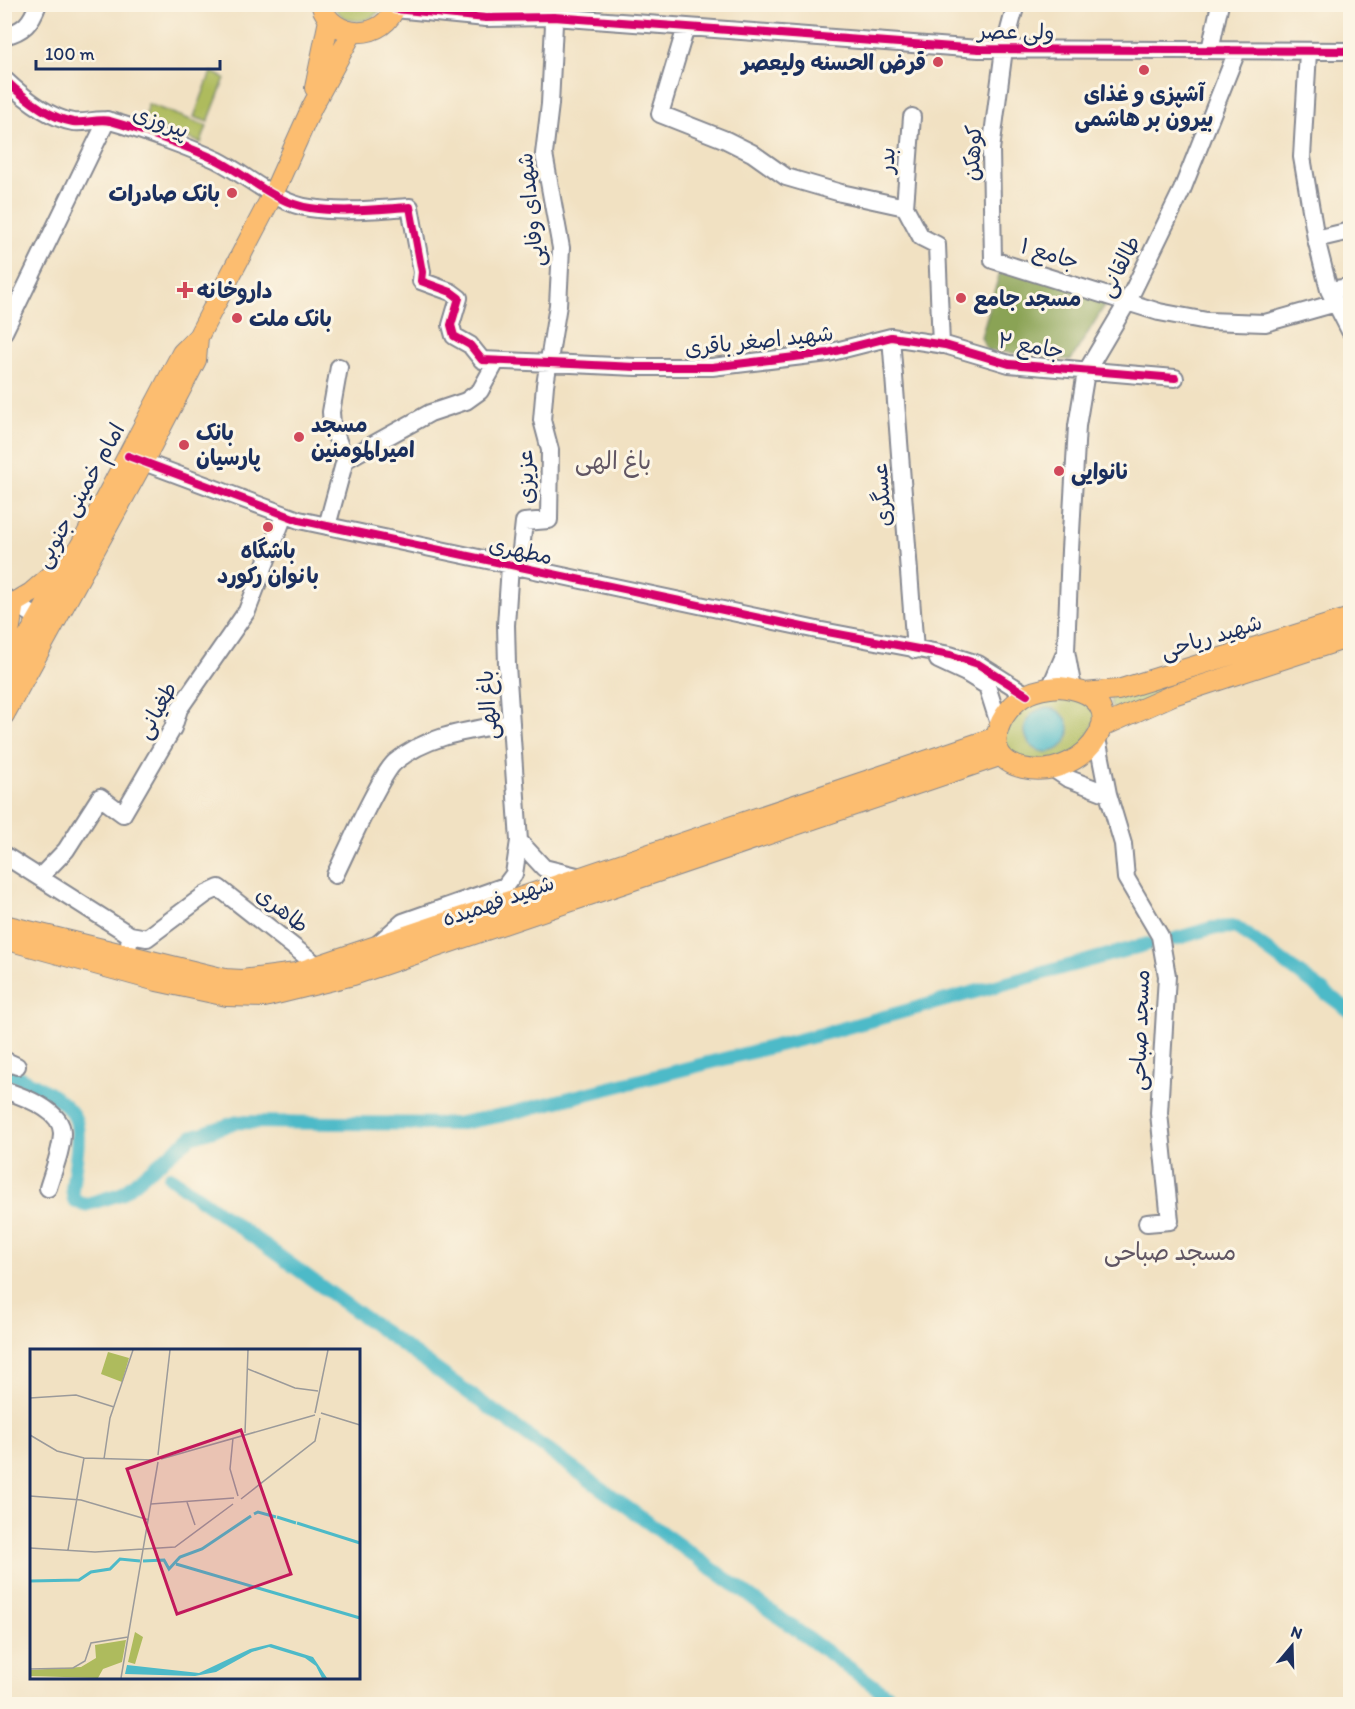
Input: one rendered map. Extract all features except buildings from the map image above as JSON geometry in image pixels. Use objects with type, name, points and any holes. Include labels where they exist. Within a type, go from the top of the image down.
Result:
[{"type":"main road","points":[[325,12],[335,26],[352,33],[365,33],[378,28],[388,20],[395,7]]},
{"type":"main road","points":[[312,107],[325,12]]},
{"type":"main road","points":[[312,107],[352,33]]},
{"type":"main road","name":"امام خمینی جنوبی","points":[[4,679],[46,622],[136,459],[182,353],[198,337],[273,194],[312,107]]},
{"type":"main road","name":"امام خمینی جنوبی","points":[[4,715],[82,543],[136,459]]},
{"type":"main road","points":[[4,662],[9,600],[52,577],[82,543]]},
{"type":"main road","name":"شهید ریاحی","points":[[1079,691],[1118,690],[1350,618]]},
{"type":"main road","name":"شهید ریاحی","points":[[1099,733],[1173,695],[1350,637]]},
{"type":"main road","points":[[1050,688],[1079,691],[1100,706],[1099,733],[1085,754],[1067,764],[1052,768],[1033,770],[1011,765],[998,740],[1011,710],[1027,695],[1050,688]]},
{"type":"main road","name":"شهید فهمیده","points":[[4,925],[128,945],[216,977],[242,980],[296,973],[998,740]]},
{"type":"main road","name":"شهید فهمیده","points":[[4,939],[157,981],[227,996],[264,997],[353,975],[998,740]]},
{"type":"street","points":[[4,36],[19,33],[32,21],[38,4]]},
{"type":"street","name":"کوهکن","points":[[993,260],[992,150],[1004,50],[1016,4]]},
{"type":"street","points":[[1210,50],[1220,4]]},
{"type":"street","name":"ولی عصر","points":[[395,7],[486,18],[558,9],[686,27],[1004,50],[1350,51]]},
{"type":"street","name":"شهدای وفایی","points":[[549,363],[558,305],[561,248],[544,154],[558,9]]},
{"type":"street","points":[[686,27],[660,114],[726,140],[752,153],[786,177],[840,193],[905,207],[921,237],[937,245],[941,345]]},
{"type":"street","name":"طالقانی","points":[[1066,651],[1077,426],[1086,372],[1128,302],[1182,190],[1237,51]]},
{"type":"street","points":[[1308,52],[1302,157],[1316,239],[1332,296],[1350,331]]},
{"type":"street","name":"پیروزی","points":[[4,79],[19,93],[63,119],[86,123],[107,120],[216,160],[273,194],[308,208],[351,210],[410,207],[422,272],[421,280],[451,292],[459,298],[451,325],[454,336],[470,345],[482,360],[496,362]]},
{"type":"street","name":"بدر","points":[[905,207],[912,117]]},
{"type":"street","points":[[4,332],[107,120]]},
{"type":"street","points":[[1316,239],[1350,231]]},
{"type":"street","name":"جامع ۱","points":[[993,260],[1159,312],[1207,321],[1265,323],[1350,287]]},
{"type":"street","name":"شهید اصغر باقری","points":[[496,362],[712,367],[828,353],[891,337],[970,351]]},
{"type":"street","name":"عسگری","points":[[891,337],[915,650]]},
{"type":"street","name":"جامع ۲","points":[[970,351],[1009,364],[1175,378]]},
{"type":"street","points":[[345,460],[430,413],[466,401],[480,391],[496,362]]},
{"type":"street","name":"عزیزی","points":[[515,567],[524,522],[549,520],[550,450],[542,420],[549,363]]},
{"type":"street","points":[[327,526],[345,460],[332,425],[331,412],[339,367]]},
{"type":"street","name":"مطهری","points":[[136,459],[284,515],[327,526],[915,650]]},
{"type":"street","name":"طغیانی","points":[[40,877],[66,850],[100,797],[123,814],[173,728],[179,709],[247,611],[284,515]]},
{"type":"street","name":"باغ الهی","points":[[373,948],[403,922],[505,886],[514,874],[519,841],[506,625],[515,567]]},
{"type":"street","points":[[9,600],[46,622]]},
{"type":"street","points":[[915,650],[950,655],[978,664],[1027,695]]},
{"type":"street","points":[[915,650],[966,673],[987,686],[998,740]]},
{"type":"street","points":[[1050,688],[1066,651]]},
{"type":"street","points":[[1066,651],[1079,691]]},
{"type":"street","points":[[335,875],[393,763],[417,746],[458,733],[511,723]]},
{"type":"street","points":[[1052,768],[1067,778],[1108,794],[1099,733]]},
{"type":"street","name":"مسجد صباحی","points":[[1108,794],[1123,844],[1125,878],[1160,936],[1168,985],[1159,1113],[1170,1221],[1147,1223]]},
{"type":"street","points":[[519,841],[544,868],[581,877]]},
{"type":"street","points":[[4,855],[40,877],[128,945]]},
{"type":"street","name":"طاهری","points":[[128,945],[147,938],[206,894],[219,888],[318,966]]},
{"type":"street","points":[[4,1090],[20,1095],[57,1118],[62,1132],[48,1188]]},
{"type":"green space","points":[[333,5],[383,5],[372,17],[358,21],[344,17]]},
{"type":"green space","points":[[211,72],[225,78],[208,122],[194,117]]},
{"type":"green space","points":[[148,104],[207,126],[201,143],[155,125],[146,117]]},
{"type":"green space","points":[[1002,265],[1052,269],[1115,289],[1071,360],[987,350],[981,337]]},
{"type":"green space","points":[[1334,627],[1113,717],[1110,696]]},
{"type":"green space","points":[[1072,692],[1098,715],[1081,751],[1042,766],[1003,755],[1003,726],[1027,700]]},
{"type":"water","points":[[1047,708],[1062,715],[1069,730],[1062,745],[1047,752],[1032,745],[1025,730],[1032,715]]},
{"type":"waterway","points":[[1175,939],[1212,928],[1236,927],[1350,1011]]},
{"type":"waterway","points":[[4,1072],[47,1092],[74,1116],[78,1141],[72,1190],[74,1200],[84,1205],[121,1194],[191,1137],[238,1122],[456,1124],[503,1115],[826,1033],[1148,944]]},
{"type":"waterway","points":[[170,1177],[899,1704]]},
{"type":"cycle path","points":[[395,9],[486,18],[554,17],[979,49],[1350,51]]},
{"type":"cycle path","points":[[4,79],[27,99],[64,120],[73,122],[110,121],[164,139],[217,160],[273,195],[297,205],[334,210],[410,207],[422,272],[421,281],[451,292],[459,298],[451,325],[454,336],[470,345],[482,360],[636,367],[712,367],[828,353],[891,337],[945,345],[1009,364],[1175,378]]},
{"type":"cycle path","points":[[128,456],[299,520],[817,630],[950,655],[978,664],[1027,695]]},
{"type":"place","name":"قرض الحسنه ولیعصر","points":[[938,62]]},
{"type":"place","name":"آشپزی و غذای بیرون بر هاشمی","points":[[1144,70]]},
{"type":"place","name":"بانک صادرات","points":[[232,193]]},
{"type":"place","name":"داروخانه","points":[[185,290]]},
{"type":"place","name":"مسجد جامع","points":[[961,298]]},
{"type":"place","name":"بانک ملت","points":[[237,318]]},
{"type":"place","name":"مسجد امیرالمومنین","points":[[299,437]]},
{"type":"place","name":"بانک پارسیان","points":[[184,445]]},
{"type":"place","name":"نانوایی","points":[[1059,471]]},
{"type":"place","name":"باشگاه بانوان رکورد","points":[[268,527]]},
{"type":"district","name":"باغ الهی","points":[[613,461]]},
{"type":"district","name":"مسجد صباحی","points":[[1170,1252]]}]
